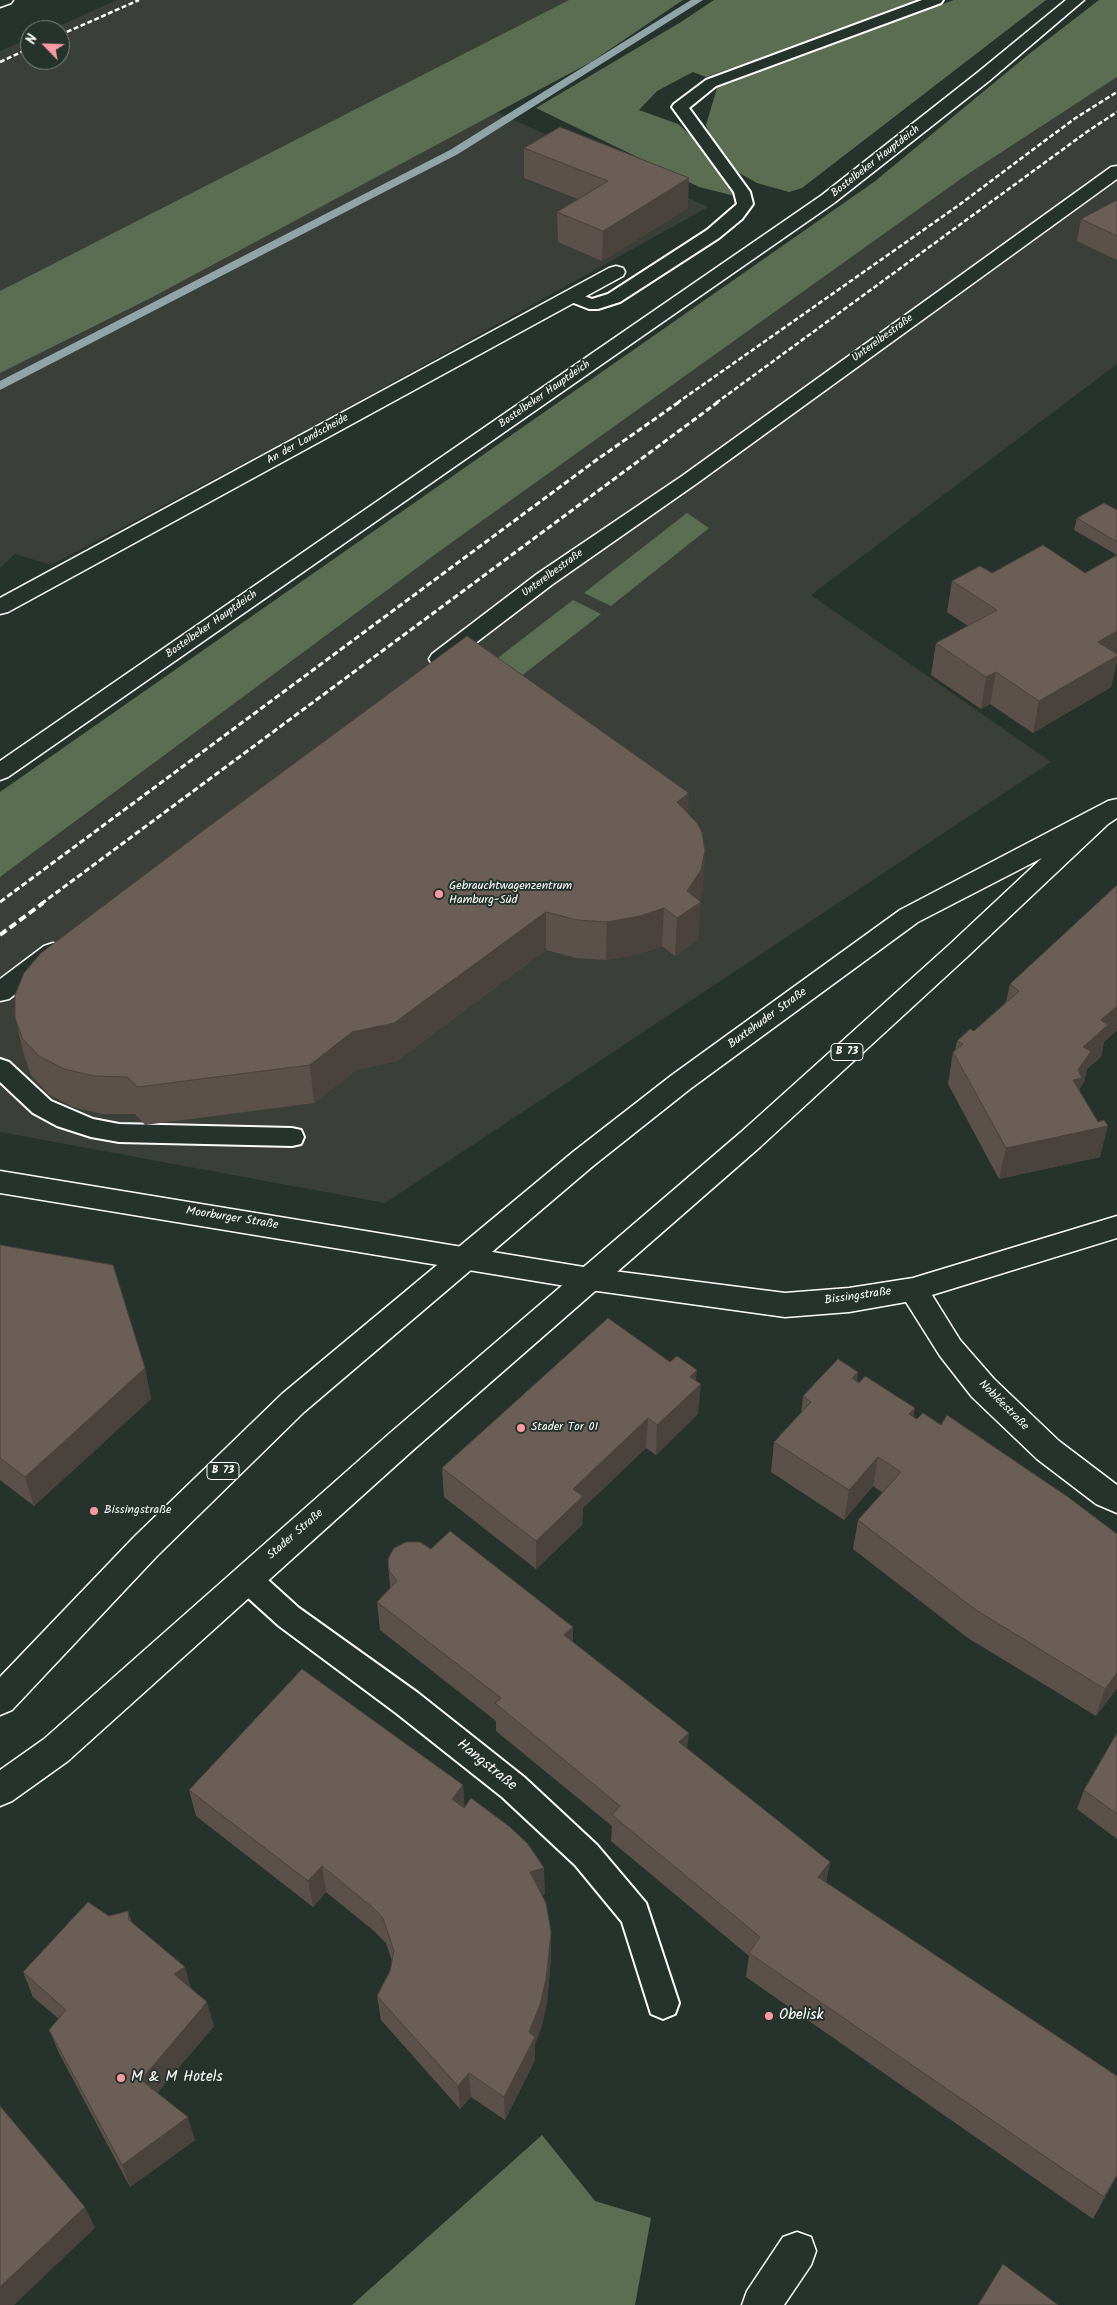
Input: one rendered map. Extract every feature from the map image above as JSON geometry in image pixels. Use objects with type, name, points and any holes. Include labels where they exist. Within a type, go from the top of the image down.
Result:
[{"type":"street","points":[[0,2],[5,0]]},
{"type":"street","name":"Bostelbeker Hauptdeich","points":[[0,772],[828,199],[983,77],[1076,0]]},
{"type":"street","name":"Unterelbestraße","points":[[420,674],[545,579],[689,480],[1117,171]]},
{"type":"street","name":"An der Landscheide","points":[[0,607],[616,272]]},
{"type":"street","name":"Buxtehuder Straße","points":[[463,1259],[583,1159],[682,1082],[908,916],[1108,812]]},
{"type":"street","name":"Buxtehuder Straße","points":[[590,1279],[757,1134],[1108,812]]},
{"type":"street","points":[[0,992],[72,938]]},
{"type":"street","name":"Moorburger Straße","points":[[0,1182],[590,1279]]},
{"type":"street","name":"Bissingstraße","points":[[590,1279],[785,1305],[849,1300],[913,1289],[1117,1226]]},
{"type":"street","name":"B 73","points":[[0,1700],[146,1546],[293,1403],[463,1259]]},
{"type":"street","name":"Stader Straße","points":[[0,1790],[56,1750],[247,1579],[590,1279]]},
{"type":"street","name":"Nobléestraße","points":[[913,1289],[950,1348],[983,1388],[1048,1450],[1107,1495],[1117,1500]]},
{"type":"street","points":[[761,2305],[797,2251]]},
{"type":"lane","points":[[572,296],[589,304],[598,304],[614,298],[713,234],[736,215],[745,204],[742,192],[680,107],[711,83],[936,0]]},
{"type":"lane","points":[[0,1068],[42,1107],[66,1119],[91,1128],[119,1133],[292,1137]]},
{"type":"lane","name":"Hangstraße","points":[[247,1579],[289,1617],[407,1703],[513,1787],[586,1855],[635,1914],[663,2003]]},
{"type":"shaded area","points":[[117,0],[569,0],[0,291],[0,51],[20,42],[20,70],[70,70],[70,21]]},
{"type":"shaded area","points":[[1117,77],[1117,364],[811,595],[1051,762],[385,1203],[0,1132],[0,877],[444,548],[965,176]]},
{"type":"shaded area","points":[[496,112],[708,207],[314,426],[51,565],[15,554],[0,568],[0,373],[149,299]]},
{"type":"green space","points":[[569,0],[683,0],[591,62],[149,299],[0,373],[0,291]]},
{"type":"green space","points":[[714,0],[924,0],[706,77],[693,72],[657,91],[639,110],[678,124],[698,142],[735,196],[699,187],[536,108],[681,22]]},
{"type":"green space","points":[[954,0],[1046,0],[802,188],[789,192],[757,183],[736,171],[713,144],[706,125],[717,88]]},
{"type":"green space","points":[[1099,0],[1117,0],[1117,77],[965,176],[444,548],[0,877],[0,792],[874,182],[1029,54]]},
{"type":"green space","points":[[687,513],[709,528],[611,606],[584,593]]},
{"type":"green space","points":[[573,600],[601,614],[497,695],[473,677]]},
{"type":"green space","points":[[542,2135],[595,2201],[651,2218],[635,2305],[352,2305]]},
{"type":"building","points":[[560,127],[689,178],[603,231],[557,212],[608,181],[524,148]]},
{"type":"building","points":[[1117,200],[1117,236],[1081,219]]},
{"type":"building","points":[[1104,503],[1117,510],[1117,542],[1077,518]]},
{"type":"building","points":[[1043,545],[1085,573],[1117,555],[1117,631],[1098,642],[1117,654],[1117,656],[1039,701],[996,672],[986,677],[936,643],[997,610],[952,581],[980,566],[992,573]]},
{"type":"building","name":"Gebrauchtwagenzentrum Hamburg-Süd","points":[[467,636],[689,793],[677,802],[697,823],[702,832],[705,851],[701,870],[687,891],[701,902],[677,918],[664,908],[640,916],[607,922],[577,920],[546,912],[394,1023],[352,1032],[310,1065],[138,1087],[127,1077],[94,1076],[64,1069],[39,1056],[22,1038],[15,1017],[15,995],[24,973],[41,953]]},
{"type":"building","points":[[1117,885],[1117,1006],[1101,1020],[1108,1025],[1083,1047],[1091,1051],[1078,1070],[1082,1078],[1073,1080],[1098,1122],[1104,1120],[1108,1126],[1006,1148],[953,1052],[963,1044],[957,1041],[970,1029],[974,1031],[1019,991],[1010,984]]},
{"type":"building","points":[[0,1245],[113,1265],[145,1368],[25,1477],[0,1458]]},
{"type":"building","points":[[608,1318],[670,1362],[677,1356],[697,1370],[690,1377],[701,1384],[657,1425],[648,1418],[573,1489],[583,1496],[536,1541],[442,1468]]},
{"type":"building","points":[[838,1359],[858,1372],[852,1378],[859,1383],[865,1376],[915,1408],[909,1414],[917,1419],[923,1413],[941,1425],[947,1415],[1068,1497],[1117,1534],[1117,1673],[1105,1689],[976,1610],[858,1520],[901,1472],[878,1457],[849,1490],[774,1442],[811,1402],[803,1396]]},
{"type":"building","points":[[450,1531],[573,1627],[564,1635],[689,1733],[679,1742],[830,1862],[818,1877],[1117,2076],[1117,2175],[1104,2197],[749,1953],[760,1937],[612,1815],[620,1806],[495,1703],[501,1698],[377,1602],[397,1581],[389,1571],[388,1559],[394,1548],[406,1542],[420,1542],[431,1549]]},
{"type":"building","points":[[302,1669],[463,1785],[452,1799],[464,1808],[471,1798],[510,1827],[528,1844],[544,1868],[530,1872],[546,1903],[551,1932],[546,1979],[540,2005],[529,2032],[535,2037],[504,2097],[469,2073],[458,2086],[377,1996],[390,1971],[394,1951],[383,1918],[371,1906],[322,1866],[308,1881],[189,1790]]},
{"type":"building","points":[[1117,1733],[1117,1814],[1084,1790]]},
{"type":"building","name":"M & M Hotels","points":[[88,1902],[109,1916],[128,1911],[129,1920],[185,1967],[174,1974],[207,2002],[141,2080],[188,2117],[122,2165],[49,2030],[66,2010],[23,1972]]},
{"type":"building","points":[[0,2106],[85,2207],[0,2287]]},
{"type":"building","points":[[1003,2264],[1058,2305],[978,2305]]},
{"type":"waterway","points":[[0,386],[454,152],[698,0]]},
{"type":"railway","points":[[70,31],[139,0]]},
{"type":"railway","points":[[0,62],[20,53]]},
{"type":"railway","points":[[677,403],[959,205],[1074,119],[1117,92]]},
{"type":"railway","points":[[716,403],[1088,131],[1117,112]]},
{"type":"railway","points":[[0,902],[595,461],[679,402]]},
{"type":"railway","points":[[41,904],[718,402]]},
{"type":"railway","points":[[0,935],[43,903]]},
{"type":"place","name":"Gebrauchtwagenzentrum Hamburg-Süd","points":[[439,894]]},
{"type":"place","name":"Stader Tor 01","points":[[521,1428]]},
{"type":"place","name":"Bissingstraße","points":[[94,1511]]},
{"type":"place","name":"Obelisk","points":[[769,2016]]},
{"type":"place","name":"M & M Hotels","points":[[121,2078]]}]
